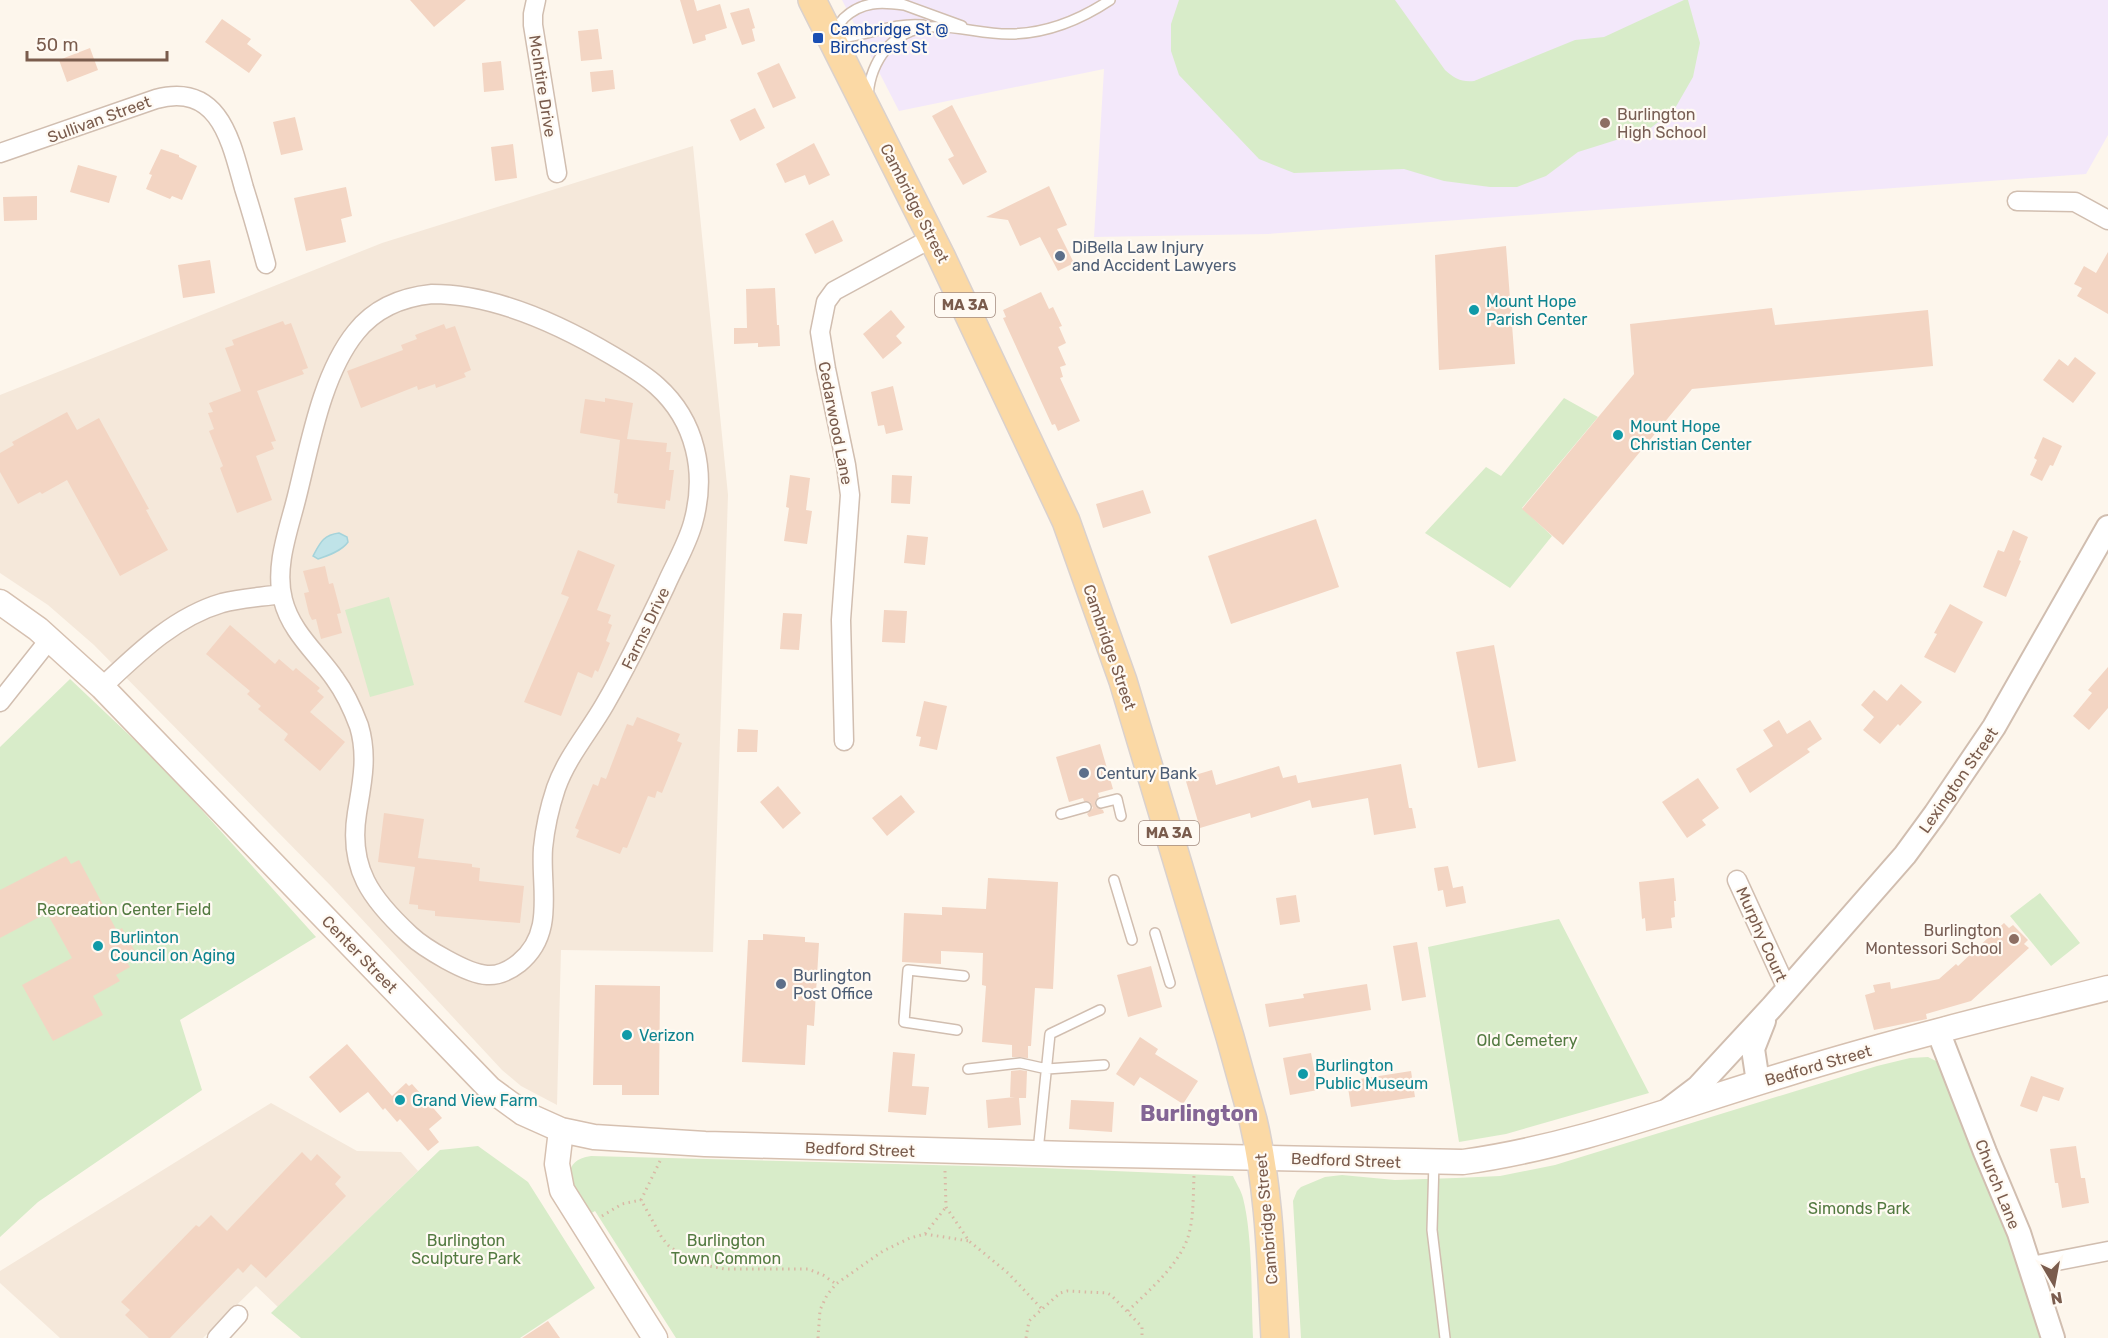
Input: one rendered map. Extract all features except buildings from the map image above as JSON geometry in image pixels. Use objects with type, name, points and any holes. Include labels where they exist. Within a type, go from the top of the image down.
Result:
[{"type":"main road","name":"Cambridge Street","points":[[812,0],[932,238],[1066,521],[1123,681],[1237,1060],[1262,1157],[1268,1205],[1275,1338]]},
{"type":"main road","name":"Center Street","points":[[0,602],[50,640],[102,687],[490,1089],[523,1113],[561,1130]]},
{"type":"main road","name":"Bedford Street","points":[[561,1130],[594,1137],[660,1142],[1038,1154],[1463,1162],[1495,1158],[1603,1131],[1758,1082],[1938,1031],[2108,988]]},
{"type":"main road","points":[[561,1130],[557,1164],[562,1190],[655,1338]]},
{"type":"street","name":"McIntire Drive","points":[[536,0],[533,25],[557,172]]},
{"type":"street","name":"Sullivan Street","points":[[0,153],[156,99],[176,96],[200,102],[219,117],[228,132],[266,264]]},
{"type":"street","points":[[2017,201],[2075,202],[2108,220]]},
{"type":"street","name":"Cedarwood Lane","points":[[844,741],[841,621],[850,495],[846,465],[821,346],[821,320],[826,302],[834,291],[932,238]]},
{"type":"street","name":"Farms Drive","points":[[432,294],[476,298],[510,308],[578,336],[657,386],[681,415],[690,431],[696,448],[699,485],[693,522],[681,553],[629,661],[560,778],[552,801],[543,847],[545,906],[543,926],[530,953],[504,972],[486,975],[474,972],[420,944],[392,919],[369,890],[361,875],[355,847],[355,825],[364,768],[360,730],[343,690],[295,628],[281,594],[282,557],[312,434],[326,391],[355,333],[376,313],[397,301],[432,294]]},
{"type":"street","name":"Lexington Street","points":[[1666,1111],[1698,1087],[1905,855],[1968,769],[1994,727],[2108,527]]},
{"type":"street","points":[[102,687],[152,642],[194,614],[237,600],[281,594]]},
{"type":"street","points":[[0,702],[50,640]]},
{"type":"street","name":"Murphy Court","points":[[1737,880],[1787,989]]},
{"type":"street","name":"Lexington Street","points":[[1758,1082],[1753,1049],[1755,1040],[1772,1006]]},
{"type":"street","name":"Church Lane","points":[[1938,1031],[2031,1266],[2054,1338]]},
{"type":"street","points":[[2031,1266],[2108,1251]]},
{"type":"street","points":[[217,1338],[238,1315]]},
{"type":"lane","points":[[890,0],[982,32]]},
{"type":"lane","points":[[904,5],[876,2],[857,8],[833,31],[831,39],[843,39],[895,26],[914,24],[1011,34],[1050,29],[1079,19],[1110,0]]},
{"type":"lane","points":[[867,108],[869,82],[876,62],[896,41],[911,32],[931,27]]},
{"type":"lane","points":[[1101,803],[1117,799],[1121,816]]},
{"type":"lane","points":[[1061,814],[1086,807]]},
{"type":"lane","points":[[1114,880],[1132,940]]},
{"type":"lane","points":[[1155,933],[1170,984]]},
{"type":"lane","points":[[957,1030],[904,1022],[908,970],[964,976]]},
{"type":"lane","points":[[1038,1154],[1050,1034],[1100,1010]]},
{"type":"lane","points":[[968,1069],[1020,1063],[1047,1069],[1104,1065]]},
{"type":"lane","points":[[1434,1162],[1432,1230],[1445,1338]]},
{"type":"path","points":[[945,1151],[946,1208],[969,1241],[1008,1273],[1042,1309]]},
{"type":"path","points":[[1128,1311],[1173,1263],[1186,1240],[1193,1194],[1194,1156]]},
{"type":"path","points":[[641,1200],[660,1159]]},
{"type":"path","points":[[599,1218],[618,1206],[641,1200]]},
{"type":"path","points":[[641,1200],[662,1238],[686,1258],[704,1265],[725,1269],[808,1269],[836,1284]]},
{"type":"path","points":[[925,1234],[946,1208]]},
{"type":"path","points":[[818,1338],[820,1310],[827,1295],[836,1284],[883,1251],[910,1238],[925,1234],[969,1241]]},
{"type":"path","points":[[1026,1338],[1028,1324],[1062,1292],[1084,1292],[1110,1294],[1142,1327],[1142,1338]]},
{"type":"shaded area","name":"Burlington High School","points":[[842,0],[2108,0],[2108,135],[2086,174],[1268,234],[1094,237],[1104,69],[899,111]]},
{"type":"shaded area","points":[[693,146],[728,495],[713,952],[561,950],[557,1105],[521,1086],[502,1070],[331,886],[94,645],[48,605],[0,573],[0,395],[382,243]]},
{"type":"shaded area","points":[[271,1103],[357,1151],[401,1152],[418,1171],[278,1307],[256,1286],[203,1338],[60,1338],[0,1283],[0,1271]]},
{"type":"green space","points":[[1179,0],[1395,0],[1445,70],[1455,78],[1465,81],[1474,81],[1575,40],[1604,37],[1684,0],[1688,0],[1700,43],[1693,77],[1674,110],[1648,130],[1578,152],[1546,176],[1517,187],[1490,187],[1444,181],[1404,169],[1294,173],[1259,159],[1179,75],[1171,51],[1171,24]]},
{"type":"green space","points":[[1564,398],[1598,417],[1522,508],[1552,536],[1510,588],[1425,533],[1486,467],[1501,476]]},
{"type":"green space","points":[[389,597],[414,685],[370,697],[345,610]]},
{"type":"green space","name":"Recreation Center Field","points":[[70,679],[163,767],[316,937],[180,1020],[202,1090],[38,1202],[0,1237],[0,747]]},
{"type":"green space","points":[[2040,893],[2080,943],[2051,966],[2010,916]]},
{"type":"green space","name":"Old Cemetery","points":[[1559,919],[1649,1093],[1506,1134],[1459,1142],[1428,947]]},
{"type":"green space","name":"Simonds Park","points":[[1928,1057],[1938,1062],[1957,1099],[2035,1313],[2041,1338],[1301,1338],[1293,1201],[1301,1187],[1325,1177],[1342,1175],[1395,1180],[1500,1176],[1555,1165],[1877,1066],[1910,1058]]},
{"type":"green space","name":"Burlington Sculpture Park","points":[[478,1146],[528,1182],[595,1288],[520,1338],[301,1338],[271,1313],[440,1150]]},
{"type":"green space","name":"Burlington Town Common","points":[[591,1156],[1043,1168],[1233,1176],[1240,1189],[1246,1214],[1251,1267],[1253,1338],[676,1338],[595,1211],[590,1214],[575,1189],[570,1172],[573,1165],[579,1159]]},
{"type":"water","points":[[339,533],[347,537],[348,542],[342,548],[318,559],[313,556],[326,538]]},
{"type":"place","name":"Cambridge St @ Birchcrest St","points":[[818,38]]},
{"type":"place","name":"Burlington High School","points":[[1605,123]]},
{"type":"place","name":"DiBella Law Injury and Accident Lawyers","points":[[1060,256]]},
{"type":"place","name":"Mount Hope Parish Center","points":[[1474,310]]},
{"type":"place","name":"Mount Hope Christian Center","points":[[1618,435]]},
{"type":"place","name":"Century Bank","points":[[1084,773]]},
{"type":"place","name":"Burlington Montessori School","points":[[2014,939]]},
{"type":"place","name":"Burlinton Council on Aging","points":[[98,946]]},
{"type":"place","name":"Burlington Post Office","points":[[781,984]]},
{"type":"place","name":"Verizon","points":[[627,1035]]},
{"type":"place","name":"Burlington Public Museum","points":[[1303,1074]]},
{"type":"place","name":"Grand View Farm","points":[[400,1100]]},
{"type":"district","name":"Burlington","points":[[1199,1113]]}]
